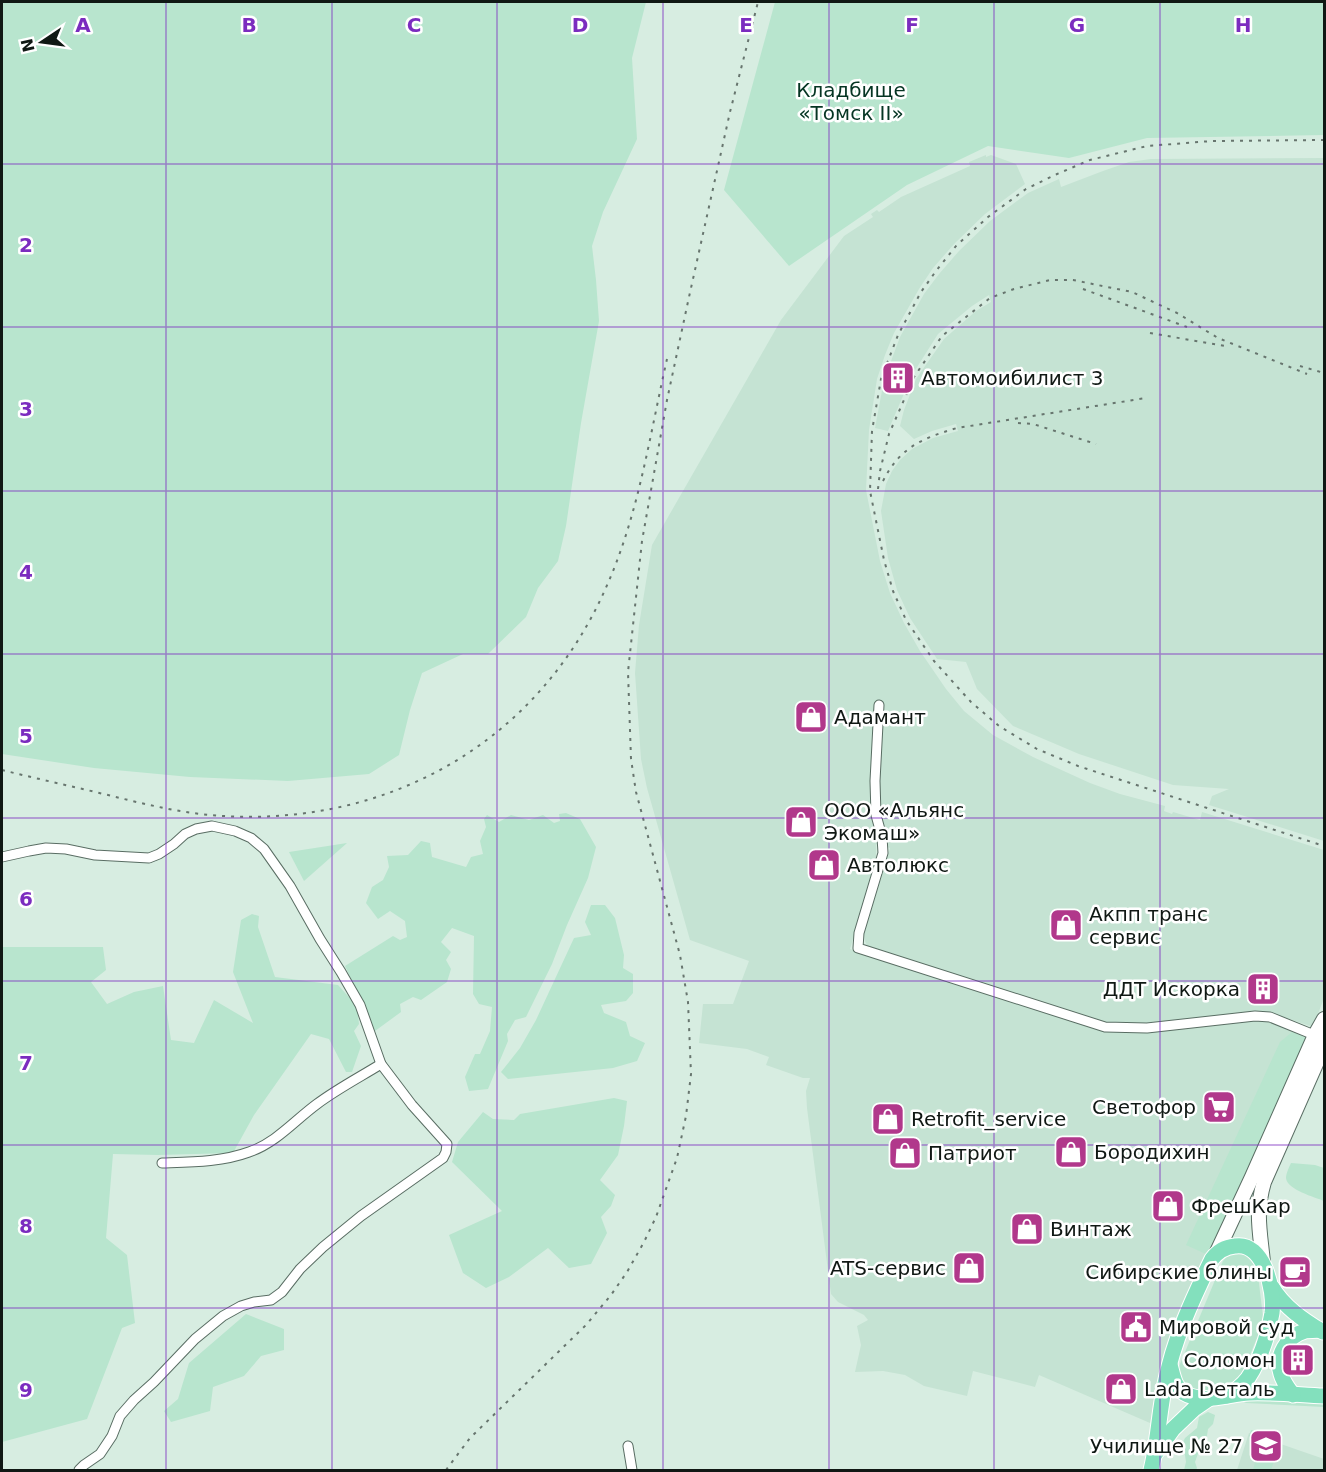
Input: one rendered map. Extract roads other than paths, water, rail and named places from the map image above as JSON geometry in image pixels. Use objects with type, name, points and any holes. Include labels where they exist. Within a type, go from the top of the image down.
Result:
[{"type":"main road","points":[[1151,1470],[1165,1382],[1182,1329],[1212,1259],[1320,1037],[1324,1018]]},
{"type":"main road","points":[[1227,1396],[1240,1387],[1254,1368],[1272,1311],[1272,1299],[1263,1262],[1258,1220],[1260,1196],[1264,1182],[1324,1046]]},
{"type":"main road","points":[[1217,1252],[1228,1246],[1248,1246],[1263,1262]]},
{"type":"main road","points":[[1269,1281],[1288,1307],[1322,1332]]},
{"type":"main road","points":[[1293,1395],[1286,1385],[1279,1366],[1282,1350],[1288,1341],[1304,1331],[1322,1332]]},
{"type":"main road","points":[[1170,1365],[1174,1382],[1179,1390],[1195,1397],[1210,1398],[1248,1393],[1324,1396]]},
{"type":"main road","points":[[1155,1454],[1173,1429],[1194,1409],[1210,1398]]},
{"type":"street","points":[[879,705],[874,781],[876,815],[882,837],[883,853],[859,933],[858,948],[1105,1027],[1147,1028],[1255,1016],[1270,1017],[1320,1037]]},
{"type":"street","points":[[2,857],[46,848],[66,849],[95,855],[149,858],[166,849],[185,834],[212,826],[235,831],[251,838],[264,849],[290,886],[360,1005],[381,1064],[412,1105],[447,1144],[443,1158],[323,1247],[300,1269],[282,1292],[271,1300],[241,1306],[223,1316],[195,1339],[154,1383],[134,1400],[120,1416],[112,1436],[100,1454],[79,1470]]},
{"type":"street","points":[[162,1163],[202,1162],[249,1152],[263,1146],[318,1103],[381,1064]]},
{"type":"street","points":[[628,1446],[632,1470]]},
{"type":"railway","points":[[446,1470],[470,1438],[586,1325],[627,1272],[656,1217],[677,1158],[686,1116],[691,1074],[688,1002],[680,955],[636,792],[631,759],[628,672],[642,541],[667,400],[730,112],[758,2]]},
{"type":"railway","points":[[1324,140],[1212,141],[1147,146],[1090,160],[1057,174],[1026,189],[988,217],[956,246],[936,271],[921,292],[898,335],[881,379],[872,431],[870,491],[884,560],[893,591],[906,620],[934,661],[971,702],[999,726],[1037,749],[1078,766],[1324,846]]},
{"type":"railway","points":[[878,489],[889,434],[914,377],[942,336],[990,298],[1014,289],[1050,280],[1073,280],[1132,292],[1177,313],[1218,338],[1307,374]]},
{"type":"railway","points":[[1083,289],[1187,327]]},
{"type":"railway","points":[[1150,333],[1225,346]]},
{"type":"railway","points":[[2,770],[181,811],[223,816],[285,815],[345,806],[401,788],[454,762],[501,728],[543,687],[579,638],[608,583],[628,529],[643,473],[667,359]]},
{"type":"railway","points":[[1300,366],[1324,373]]},
{"type":"railway","points":[[883,481],[905,452],[923,440],[957,428],[1146,398]]},
{"type":"railway","points":[[1018,423],[1033,424],[1096,444]]},
{"type":"place","name":"Автомоибилист 3","points":[[898,378]]},
{"type":"place","name":"Адамант","points":[[811,717]]},
{"type":"place","name":"ООО «Альянс Экомаш»","points":[[801,822]]},
{"type":"place","name":"Автолюкс","points":[[824,865]]},
{"type":"place","name":"Акпп транс сервис","points":[[1066,925]]},
{"type":"place","name":"ДДТ Искорка","points":[[1263,989]]},
{"type":"place","name":"Светофор","points":[[1219,1107]]},
{"type":"place","name":"Retrofit_service","points":[[888,1119]]},
{"type":"place","name":"Бородихин","points":[[1071,1152]]},
{"type":"place","name":"Патриот","points":[[905,1153]]},
{"type":"place","name":"ФрешКар","points":[[1168,1206]]},
{"type":"place","name":"Винтаж","points":[[1027,1229]]},
{"type":"place","name":"ATS-сервис","points":[[969,1268]]},
{"type":"place","name":"Сибирские блины","points":[[1295,1272]]},
{"type":"place","name":"Мировой суд","points":[[1136,1327]]},
{"type":"place","name":"Соломон","points":[[1298,1360]]},
{"type":"place","name":"Lada Dеталь","points":[[1121,1389]]},
{"type":"place","name":"Училище № 27","points":[[1266,1446]]},
{"type":"park label","name":"Кладбище «Томск II»","points":[[851,102]]}]
